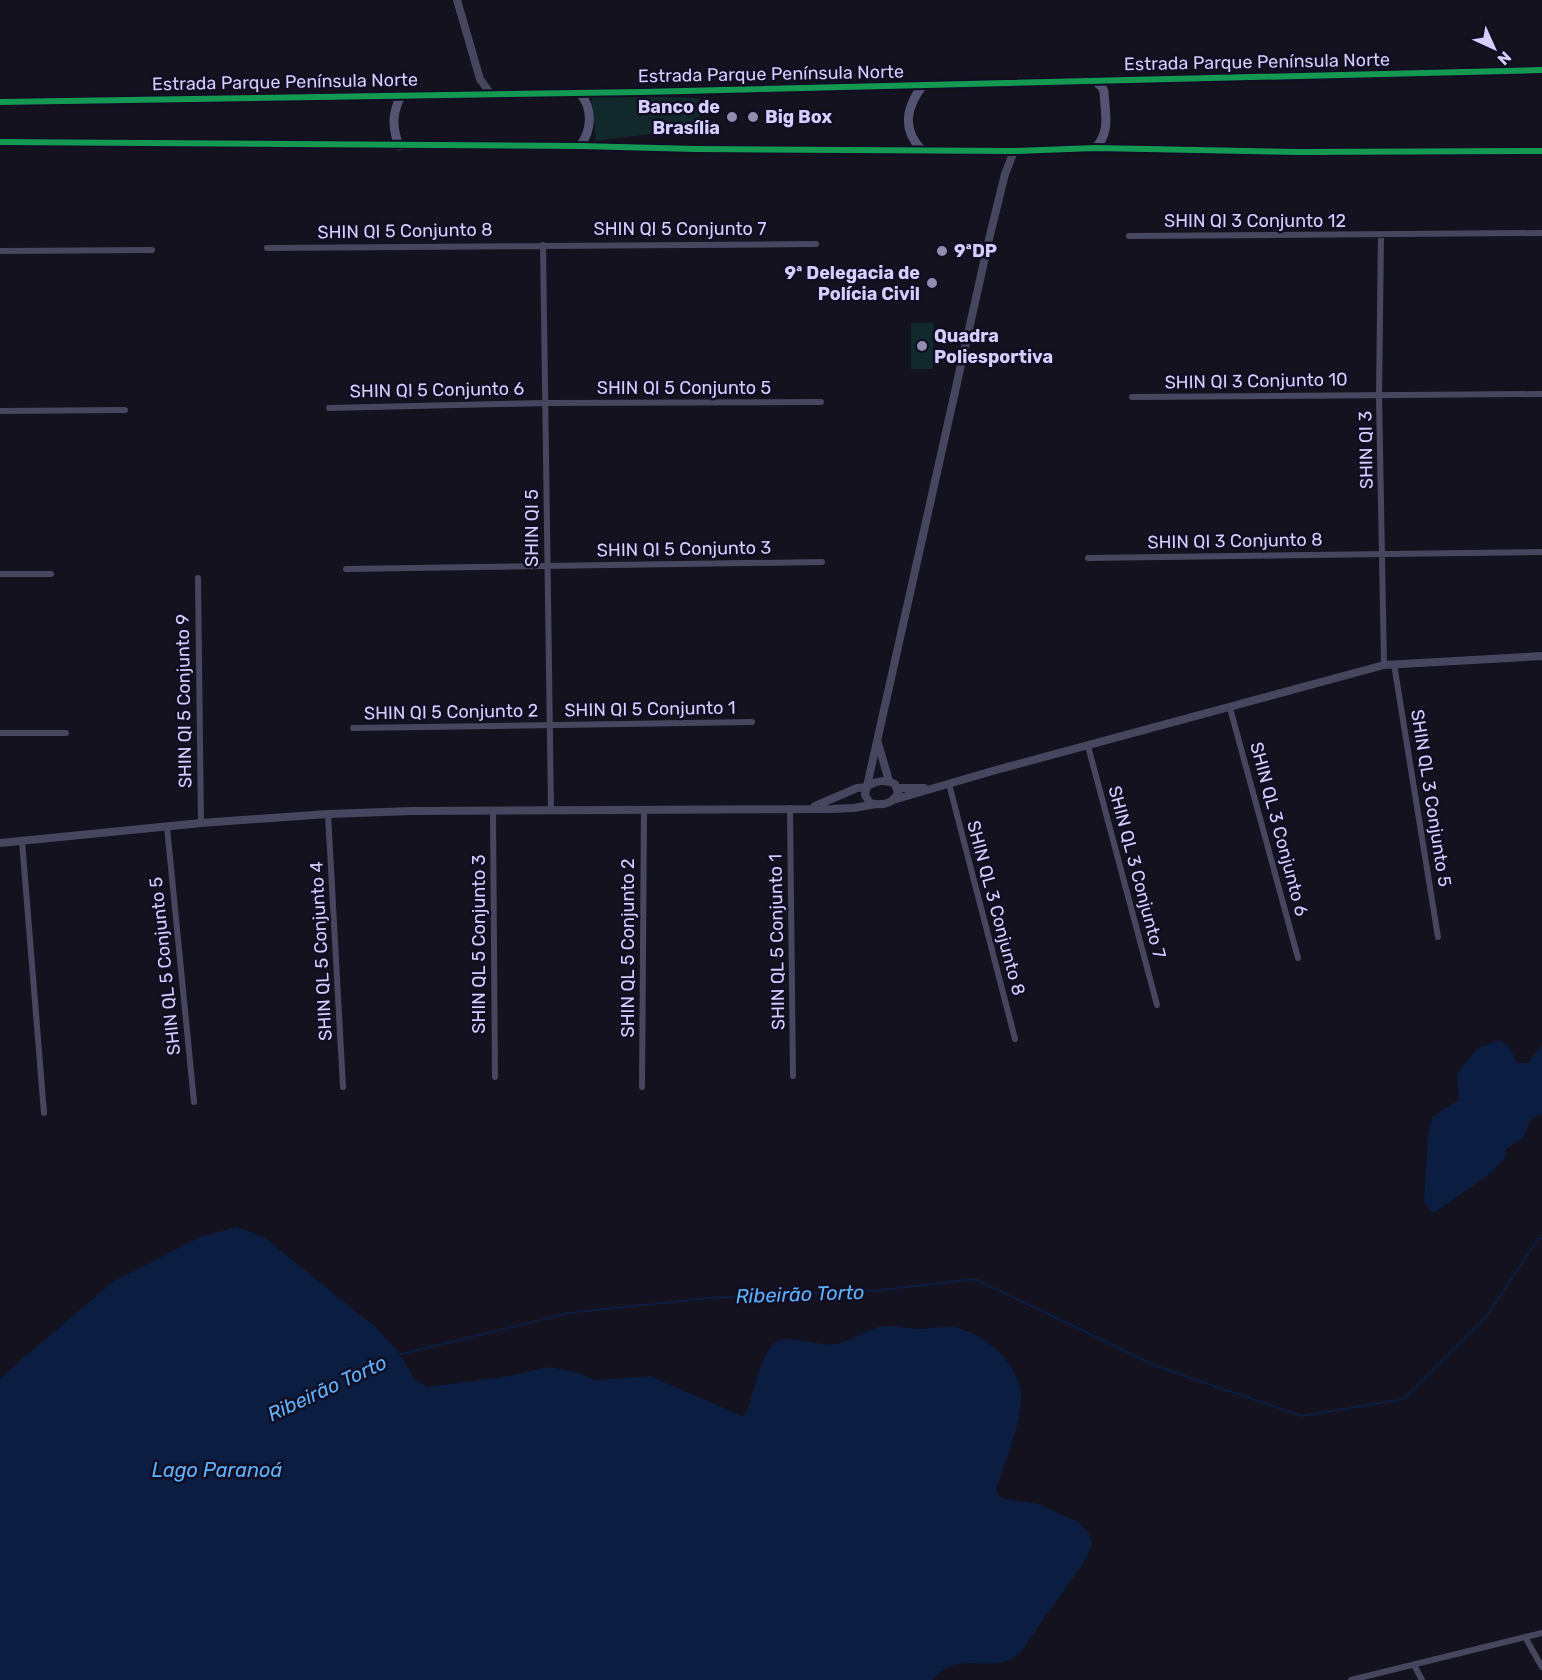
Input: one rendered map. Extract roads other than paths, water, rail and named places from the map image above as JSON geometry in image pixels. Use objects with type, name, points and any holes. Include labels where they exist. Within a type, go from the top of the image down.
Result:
[{"type":"main road","name":"Estrada Parque Península Norte","points":[[0,102],[580,93],[1542,70]]},
{"type":"main road","points":[[1095,81],[1104,92],[1106,132],[1102,142],[1095,148]]},
{"type":"main road","points":[[921,149],[912,138],[908,118],[911,103],[923,85]]},
{"type":"main road","points":[[580,93],[587,104],[590,122],[586,137],[580,146]]},
{"type":"main road","points":[[399,146],[393,125],[393,114],[400,96]]},
{"type":"main road","points":[[0,142],[580,146],[696,149],[1014,151],[1095,148],[1300,152],[1542,152]]},
{"type":"street","points":[[458,0],[480,79],[490,93]]},
{"type":"street","points":[[471,94],[480,79]]},
{"type":"street","points":[[1002,150],[1005,174]]},
{"type":"street","points":[[876,804],[867,800],[865,795],[868,777],[878,743],[1005,174],[1014,151]]},
{"type":"street","name":"SHIN QI 3 Conjunto 12","points":[[1129,236],[1542,233]]},
{"type":"street","name":"SHIN QI 3","points":[[1381,235],[1379,394],[1383,665]]},
{"type":"street","name":"SHIN QI 5 Conjunto 7","points":[[543,245],[816,244]]},
{"type":"street","name":"SHIN QI 5 Conjunto 8","points":[[267,248],[543,245]]},
{"type":"street","name":"SHIN QI 5","points":[[543,245],[551,810]]},
{"type":"street","points":[[0,251],[152,250]]},
{"type":"street","name":"SHIN QI 3 Conjunto 10","points":[[1132,397],[1542,394]]},
{"type":"street","name":"SHIN QI 5 Conjunto 5","points":[[546,403],[821,402]]},
{"type":"street","name":"SHIN QI 5 Conjunto 6","points":[[329,408],[546,403]]},
{"type":"street","points":[[0,411],[125,410]]},
{"type":"street","name":"SHIN QI 3 Conjunto 8","points":[[1088,558],[1542,552]]},
{"type":"street","name":"SHIN QI 5 Conjunto 3","points":[[346,569],[822,562]]},
{"type":"street","points":[[0,574],[51,574]]},
{"type":"street","name":"SHIN QI 5 Conjunto 9","points":[[198,578],[201,823]]},
{"type":"street","points":[[0,843],[201,823],[328,814],[854,808],[893,800],[1383,665],[1542,656]]},
{"type":"street","name":"SHIN QL 3 Conjunto 5","points":[[1394,664],[1438,937]]},
{"type":"street","name":"SHIN QL 3 Conjunto 6","points":[[1230,708],[1298,957]]},
{"type":"street","name":"SHIN QI 5 Conjunto 1","points":[[549,725],[752,722]]},
{"type":"street","name":"SHIN QI 5 Conjunto 2","points":[[353,728],[549,725]]},
{"type":"street","points":[[0,733],[66,732]]},
{"type":"street","points":[[878,743],[889,781]]},
{"type":"street","name":"SHIN QL 3 Conjunto 7","points":[[1088,746],[1157,1005]]},
{"type":"street","points":[[812,808],[857,788],[882,780],[889,781],[898,788],[936,787]]},
{"type":"street","name":"SHIN QL 3 Conjunto 8","points":[[949,784],[1015,1039]]},
{"type":"street","points":[[893,800],[898,793],[898,788]]},
{"type":"street","name":"SHIN QL 5 Conjunto 1","points":[[790,808],[793,1076]]},
{"type":"street","name":"SHIN QL 5 Conjunto 2","points":[[642,1087],[644,809]]},
{"type":"street","name":"SHIN QL 5 Conjunto 3","points":[[494,811],[495,1077]]},
{"type":"street","name":"SHIN QL 5 Conjunto 4","points":[[328,814],[343,1087]]},
{"type":"street","name":"SHIN QL 5 Conjunto 5","points":[[167,827],[194,1102]]},
{"type":"street","points":[[22,841],[44,1113]]},
{"type":"street","points":[[1351,1680],[1542,1634]]},
{"type":"street","points":[[1526,1638],[1542,1667]]},
{"type":"street","points":[[1414,1665],[1422,1680]]},
{"type":"water","points":[[1499,1040],[1509,1047],[1517,1063],[1528,1063],[1542,1045],[1542,1114],[1531,1119],[1523,1138],[1506,1149],[1505,1158],[1491,1173],[1434,1213],[1424,1202],[1428,1134],[1432,1117],[1459,1100],[1457,1074],[1477,1049]]},
{"type":"water","name":"Lago Paranoá","points":[[236,1227],[264,1237],[374,1325],[400,1354],[414,1379],[427,1387],[503,1377],[549,1367],[576,1372],[594,1380],[650,1376],[742,1416],[748,1410],[767,1352],[778,1341],[791,1339],[825,1344],[841,1343],[884,1326],[920,1329],[948,1327],[975,1334],[996,1349],[1013,1369],[1021,1392],[1017,1427],[996,1489],[997,1494],[1001,1498],[1038,1504],[1078,1522],[1089,1533],[1092,1543],[1086,1559],[1020,1653],[1004,1662],[948,1667],[933,1680],[0,1680],[0,1378],[114,1281],[202,1236]]},
{"type":"waterway","name":"Ribeirão Torto","points":[[398,1355],[569,1313],[708,1298],[882,1290],[975,1279],[1156,1366],[1302,1416],[1404,1399],[1487,1316],[1539,1238],[1542,1238]]},
{"type":"place","name":"Banco de Brasília","points":[[732,117]]},
{"type":"place","name":"Big Box","points":[[753,117]]},
{"type":"place","name":"9ªDP","points":[[942,251]]},
{"type":"place","name":"9ª Delegacia de Polícia Civil","points":[[932,283]]},
{"type":"place","name":"Quadra Poliesportiva","points":[[922,346]]}]
